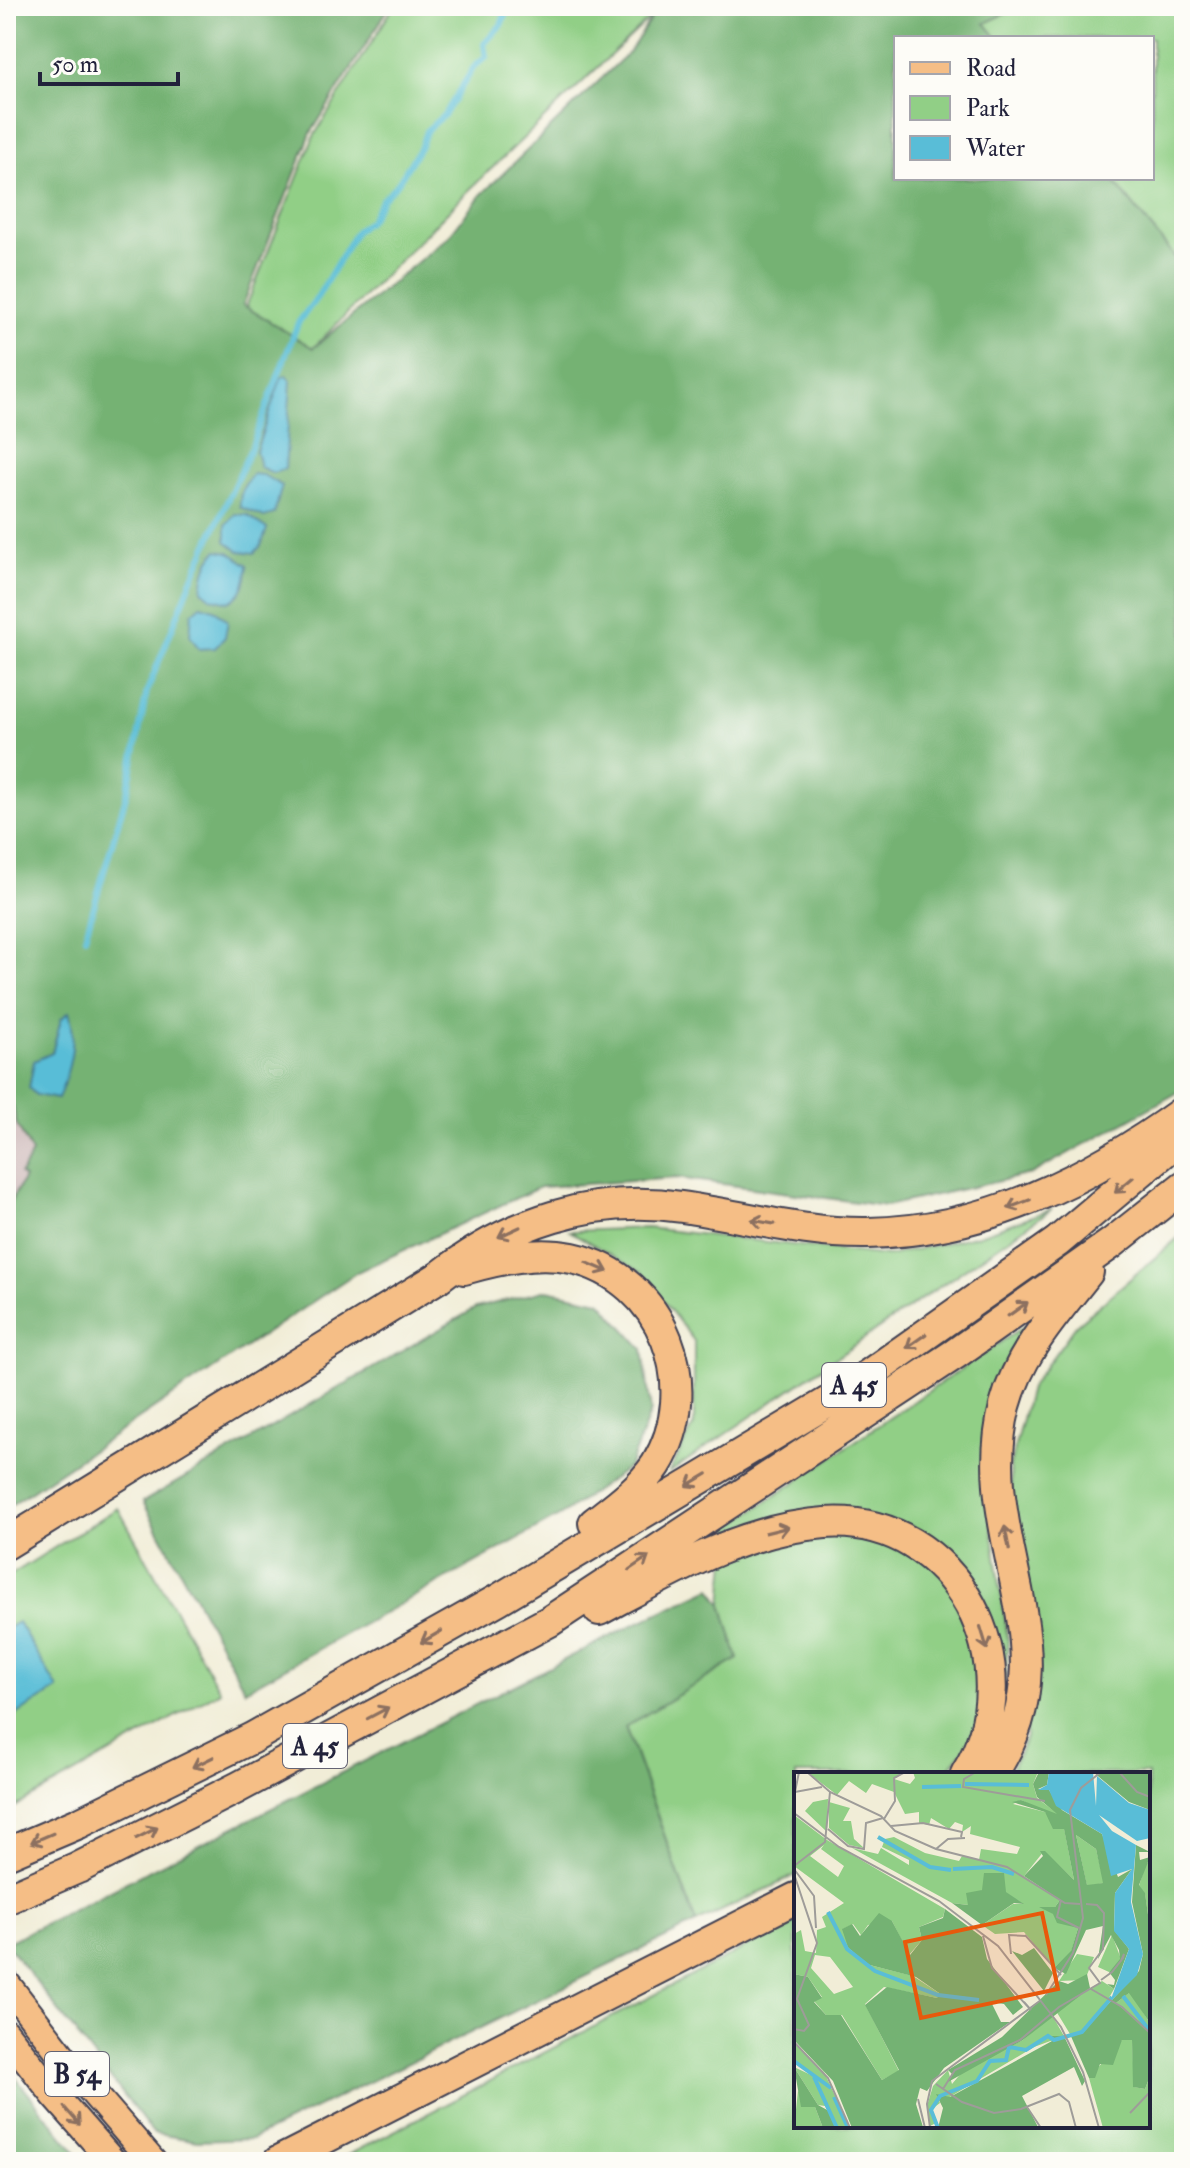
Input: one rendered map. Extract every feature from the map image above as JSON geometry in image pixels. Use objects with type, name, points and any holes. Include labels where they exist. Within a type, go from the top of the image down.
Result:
[{"type":"highway","points":[[6,1544],[439,1277],[481,1247],[527,1224],[603,1205],[630,1204],[683,1207],[830,1232],[900,1231],[970,1220],[1015,1206],[1069,1182],[1184,1111]]},
{"type":"highway","name":"A 45","points":[[6,1854],[79,1823],[252,1738],[499,1599],[840,1395],[1057,1242],[1184,1135]]},
{"type":"highway","name":"A 45","points":[[6,1899],[78,1868],[237,1788],[550,1621],[955,1354],[1112,1243],[1184,1186]]},
{"type":"highway","points":[[993,1772],[1020,1721],[1027,1678],[1025,1635],[997,1476],[1006,1404],[1032,1344],[1112,1243]]},
{"type":"highway","points":[[439,1277],[492,1261],[538,1255],[565,1257],[591,1264],[623,1282],[649,1307],[667,1339],[677,1376],[677,1405],[671,1433],[659,1460],[642,1483],[499,1599]]},
{"type":"highway","points":[[550,1621],[595,1613],[693,1559],[780,1529],[827,1523],[885,1532],[920,1550],[950,1576],[973,1609],[981,1627],[991,1666],[991,1707],[981,1746],[967,1772]]},
{"type":"highway","points":[[278,2162],[794,1899]]},
{"type":"highway","points":[[300,2162],[336,2131]]},
{"type":"main road","name":"B 54","points":[[6,1983],[71,2067],[153,2162]]},
{"type":"main road","name":"B 54","points":[[6,2033],[55,2096],[113,2162]]},
{"type":"shaded area","points":[[6,1096],[11,1098],[17,1125],[32,1153],[21,1174],[24,1178],[6,1210]]},
{"type":"green space","points":[[6,6],[390,6],[311,133],[243,305],[313,348],[448,237],[481,195],[630,51],[659,6],[1022,6],[985,23],[995,36],[894,36],[894,180],[1113,180],[1178,261],[1184,261],[1184,1089],[1031,1174],[886,1206],[677,1178],[540,1187],[357,1272],[6,1508],[6,1210],[24,1178],[20,1175],[32,1153],[17,1125],[11,1098],[6,1096]]},
{"type":"green space","points":[[394,6],[659,6],[466,193],[313,348],[247,308],[248,302],[314,136]]},
{"type":"green space","points":[[1022,6],[1184,6],[1184,261],[1178,261],[1113,180],[1154,180],[1154,36],[995,36],[985,23]]},
{"type":"green space","points":[[1052,1209],[669,1473],[694,1425],[694,1341],[642,1273],[570,1231],[647,1228],[888,1256],[979,1235]]},
{"type":"green space","points":[[1184,1233],[1184,2162],[335,2162],[794,1922],[794,2128],[1150,2128],[1150,1772],[1010,1772],[1026,1737],[1010,1465],[1030,1388],[1076,1325]]},
{"type":"green space","points":[[547,1290],[600,1301],[643,1349],[651,1411],[629,1467],[561,1515],[245,1690],[143,1502],[476,1308]]},
{"type":"green space","points":[[1042,1314],[992,1389],[984,1472],[1008,1641],[1003,1703],[946,1772],[794,1772],[794,1876],[696,1923],[625,1726],[738,1659],[722,1604],[729,1527]]},
{"type":"green space","points":[[118,1508],[220,1691],[6,1812],[6,1578]]},
{"type":"green space","points":[[711,1588],[722,1604],[738,1659],[625,1727],[696,1923],[252,2139],[197,2141],[153,2133],[6,1943],[631,1626]]},
{"type":"green space","points":[[6,2066],[84,2162],[6,2162]]},
{"type":"water","points":[[286,375],[291,381],[285,469],[273,473],[260,467],[256,451],[281,378]]},
{"type":"water","points":[[253,474],[263,475],[282,486],[274,514],[264,517],[240,507],[243,489]]},
{"type":"water","points":[[235,514],[247,515],[267,529],[261,546],[254,553],[239,551],[226,541],[226,525]]},
{"type":"water","points":[[218,550],[229,552],[248,565],[243,587],[229,602],[212,598],[202,590],[208,563]]},
{"type":"water","points":[[201,605],[214,609],[228,621],[225,637],[215,648],[199,649],[190,635],[192,613]]},
{"type":"water","points":[[69,1012],[73,1034],[71,1056],[58,1099],[36,1095],[29,1088],[34,1061],[52,1053],[61,1019]]},
{"type":"water","points":[[18,1622],[58,1689],[6,1721],[6,1629]]},
{"type":"waterway","points":[[85,937],[128,789],[147,691],[193,577],[251,448],[298,323],[318,296],[356,231],[370,220],[382,199],[397,184],[421,146],[426,131],[445,114],[474,67],[486,57],[484,44],[501,25],[509,6]]}]
